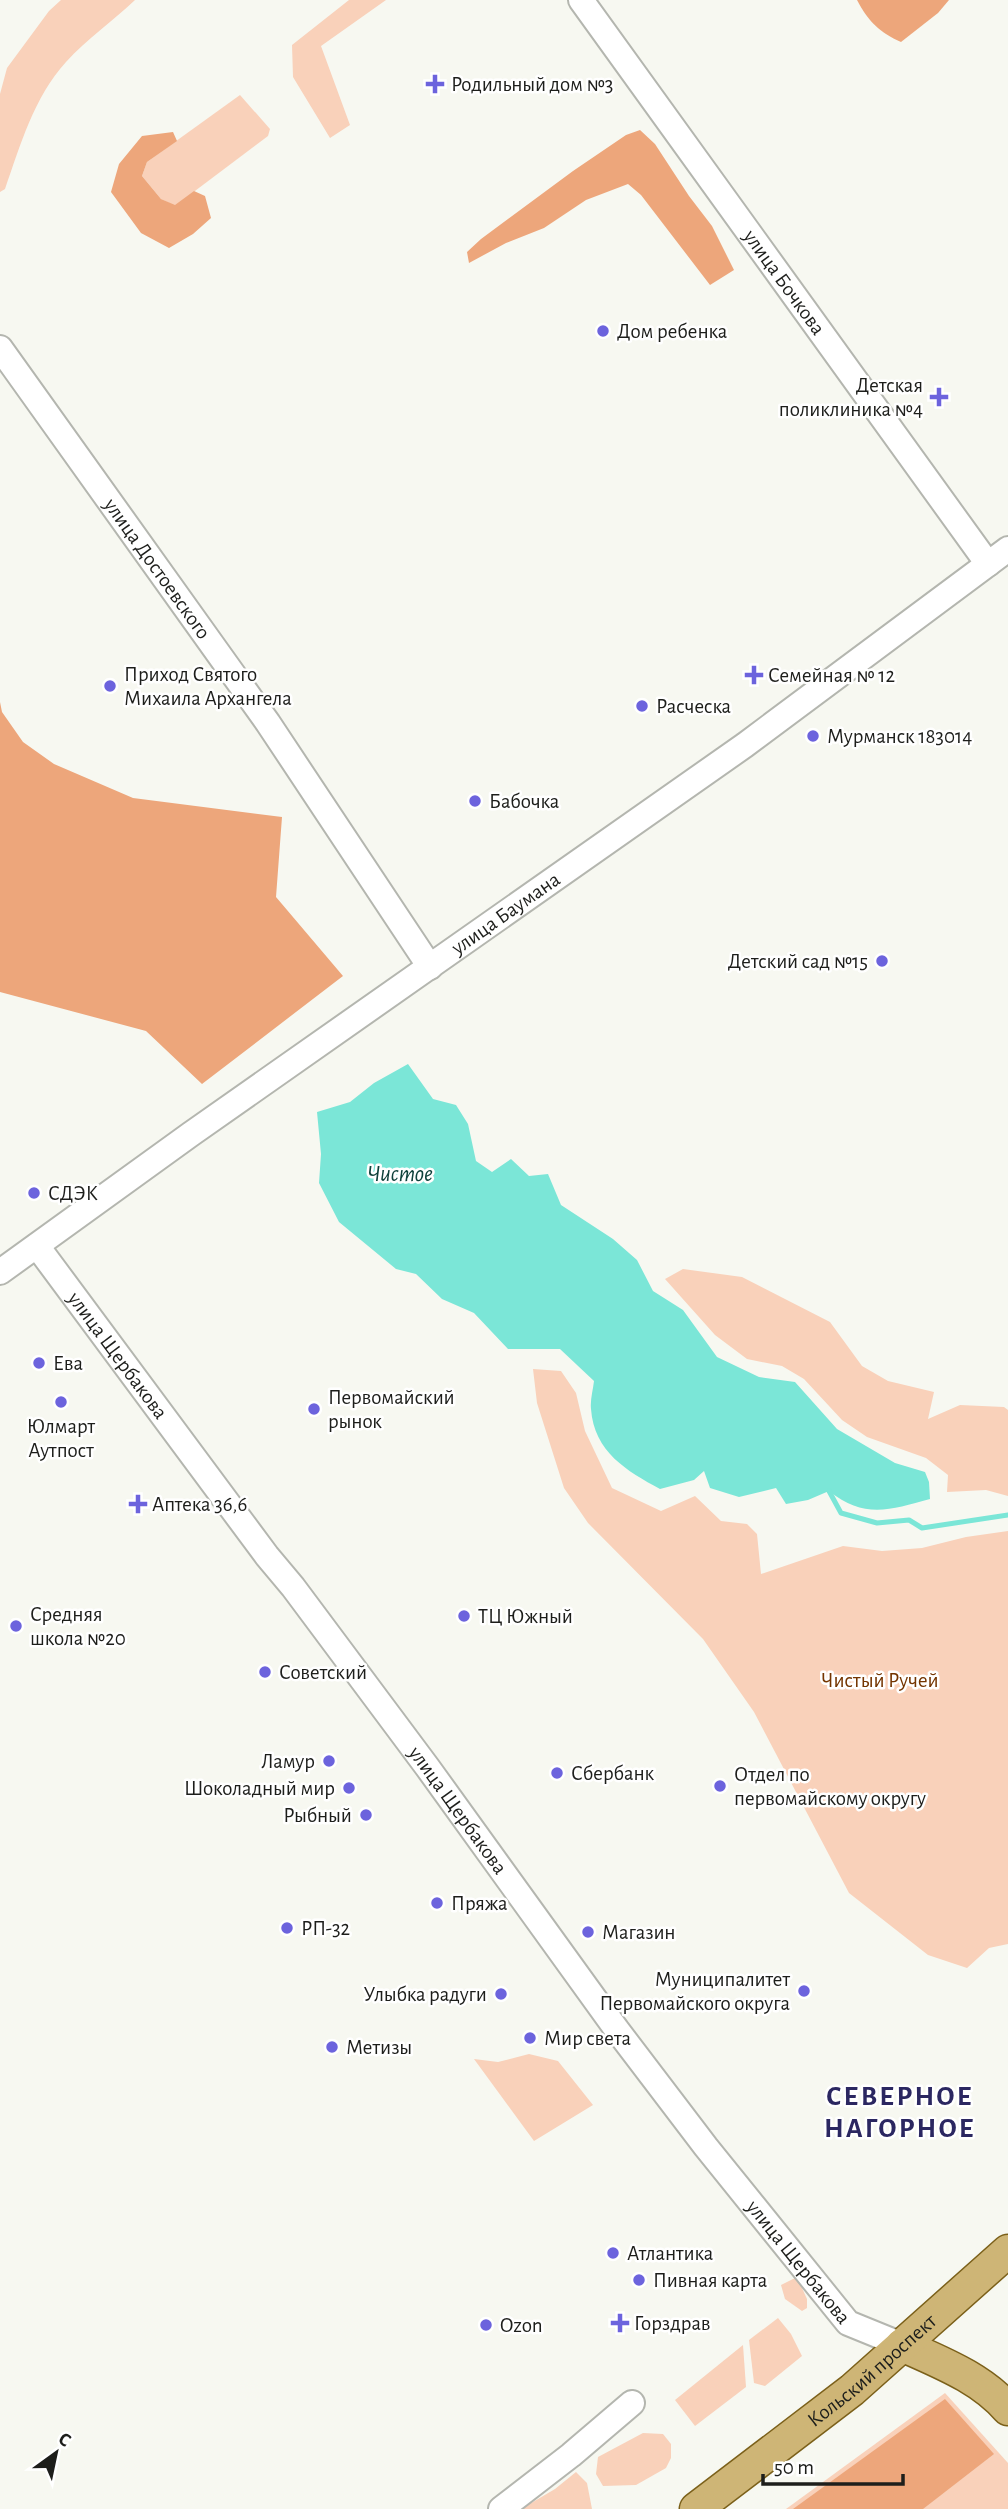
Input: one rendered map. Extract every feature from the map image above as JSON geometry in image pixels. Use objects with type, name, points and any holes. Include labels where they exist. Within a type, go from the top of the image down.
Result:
[{"type":"main road","name":"Кольский проспект","points":[[696,2509],[852,2390],[1008,2251]]},
{"type":"main road","points":[[902,2345],[959,2371],[998,2397],[1008,2409]]},
{"type":"street","name":"улица Бочкова","points":[[581,0],[770,263],[998,557]]},
{"type":"street","name":"улица Достоевского","points":[[0,348],[268,723],[430,967]]},
{"type":"street","name":"улица Баумана","points":[[0,1272],[191,1134],[745,745],[998,557]]},
{"type":"street","name":"улица Щербакова","points":[[37,1246],[267,1556],[421,1757],[617,2029],[706,2147],[848,2322],[902,2345]]},
{"type":"street","points":[[501,2509],[632,2403]]},
{"type":"green space","points":[[61,0],[135,0],[66,62],[55,76],[37,106],[22,139],[5,189],[0,192],[0,94],[7,68],[49,11]]},
{"type":"green space","points":[[349,0],[386,0],[321,46],[350,125],[330,138],[293,77],[292,45]]},
{"type":"green space","points":[[240,95],[270,129],[268,136],[175,206],[161,199],[142,176],[147,162]]},
{"type":"green space","points":[[683,1269],[742,1277],[830,1322],[862,1366],[888,1381],[934,1392],[928,1419],[960,1405],[1004,1407],[1008,1410],[1008,1496],[986,1490],[947,1492],[948,1475],[926,1458],[867,1437],[842,1420],[804,1379],[782,1366],[747,1359],[715,1335],[665,1279]]},
{"type":"green space","name":"Чистый Ручей","points":[[533,1369],[561,1371],[576,1393],[585,1431],[612,1488],[661,1511],[695,1496],[721,1521],[747,1524],[757,1534],[761,1574],[843,1546],[882,1551],[922,1548],[966,1537],[1008,1531],[1008,1944],[989,1948],[967,1968],[928,1955],[849,1893],[754,1712],[703,1639],[588,1523],[564,1488],[537,1403]]},
{"type":"green space","points":[[529,2054],[558,2061],[593,2105],[534,2141],[474,2059],[498,2062]]},
{"type":"green space","points":[[797,2277],[807,2299],[807,2308],[802,2311],[785,2299],[781,2285]]},
{"type":"green space","points":[[778,2318],[791,2334],[802,2356],[765,2386],[754,2383],[749,2340]]},
{"type":"green space","points":[[743,2345],[746,2387],[695,2426],[675,2400]]},
{"type":"green space","points":[[945,2393],[1008,2463],[1008,2509],[786,2509]]},
{"type":"green space","points":[[643,2433],[663,2434],[671,2444],[671,2458],[666,2468],[636,2485],[603,2486],[596,2474],[598,2457]]},
{"type":"green space","points":[[576,2472],[587,2483],[592,2509],[521,2509],[555,2489]]},
{"type":"shaded area","points":[[857,0],[949,0],[938,13],[901,42],[875,26]]},
{"type":"shaded area","points":[[640,130],[655,144],[712,226],[734,270],[710,285],[641,195],[628,184],[586,200],[544,228],[506,243],[469,263],[467,252],[481,239],[573,171],[626,135]]},
{"type":"shaded area","points":[[173,132],[177,141],[147,162],[142,176],[161,199],[175,205],[194,191],[205,196],[211,218],[193,234],[169,248],[141,233],[111,192],[119,164],[142,136]]},
{"type":"shaded area","points":[[0,702],[2,712],[23,742],[54,764],[133,798],[282,817],[276,897],[343,976],[202,1084],[146,1031],[0,992]]},
{"type":"shaded area","points":[[945,2399],[994,2454],[923,2509],[793,2509]]},
{"type":"water","name":"Чистое","points":[[408,1064],[433,1099],[456,1105],[468,1124],[476,1161],[492,1172],[511,1159],[529,1176],[548,1174],[561,1205],[613,1239],[637,1260],[653,1291],[683,1310],[717,1357],[759,1377],[795,1382],[837,1429],[895,1463],[925,1472],[929,1482],[930,1499],[878,1510],[854,1506],[829,1491],[808,1500],[786,1504],[776,1488],[739,1497],[710,1488],[704,1471],[694,1480],[660,1489],[624,1467],[605,1448],[593,1424],[591,1406],[594,1381],[560,1349],[508,1349],[474,1313],[442,1299],[416,1274],[396,1269],[339,1222],[319,1183],[321,1154],[317,1112],[350,1102],[374,1083]]},
{"type":"waterway","points":[[829,1491],[841,1513],[877,1523],[909,1520],[922,1528],[1008,1515]]},
{"type":"place","name":"Родильный дом №3","points":[[435,84]]},
{"type":"place","name":"Дом ребенка","points":[[603,331]]},
{"type":"place","name":"Детская поликлиника №4","points":[[939,397]]},
{"type":"place","name":"Семейная № 12","points":[[754,675]]},
{"type":"place","name":"Приход Святого Михаила Архангела","points":[[110,686]]},
{"type":"place","name":"Расческа","points":[[642,706]]},
{"type":"place","name":"Мурманск 183014","points":[[813,736]]},
{"type":"place","name":"Бабочка","points":[[475,801]]},
{"type":"place","name":"Детский сад №15","points":[[882,961]]},
{"type":"place","name":"СДЭК","points":[[34,1193]]},
{"type":"place","name":"Ева","points":[[39,1363]]},
{"type":"place","name":"Юлмарт Аутпост","points":[[61,1402]]},
{"type":"place","name":"Первомайский рынок","points":[[314,1409]]},
{"type":"place","name":"Аптека 36,6","points":[[138,1504]]},
{"type":"place","name":"ТЦ Южный","points":[[464,1616]]},
{"type":"place","name":"Средняя школа №20","points":[[16,1626]]},
{"type":"place","name":"Советский","points":[[265,1672]]},
{"type":"place","name":"Ламур","points":[[329,1761]]},
{"type":"place","name":"Сбербанк","points":[[557,1773]]},
{"type":"place","name":"Отдел по первомайскому округу","points":[[720,1786]]},
{"type":"place","name":"Шоколадный мир","points":[[349,1788]]},
{"type":"place","name":"Рыбный","points":[[366,1815]]},
{"type":"place","name":"Пряжа","points":[[437,1903]]},
{"type":"place","name":"РП-32","points":[[287,1928]]},
{"type":"place","name":"Магазин","points":[[588,1932]]},
{"type":"place","name":"Муниципалитет Первомайского округа","points":[[804,1991]]},
{"type":"place","name":"Улыбка радуги","points":[[501,1994]]},
{"type":"place","name":"Мир света","points":[[530,2038]]},
{"type":"place","name":"Метизы","points":[[332,2047]]},
{"type":"place","name":"Атлантика","points":[[613,2253]]},
{"type":"place","name":"Пивная карта","points":[[639,2280]]},
{"type":"place","name":"Горздрав","points":[[620,2323]]},
{"type":"place","name":"Ozon","points":[[486,2325]]},
{"type":"district","name":"СЕВЕРНОЕ НАГОРНОЕ","points":[[900,2111]]}]
